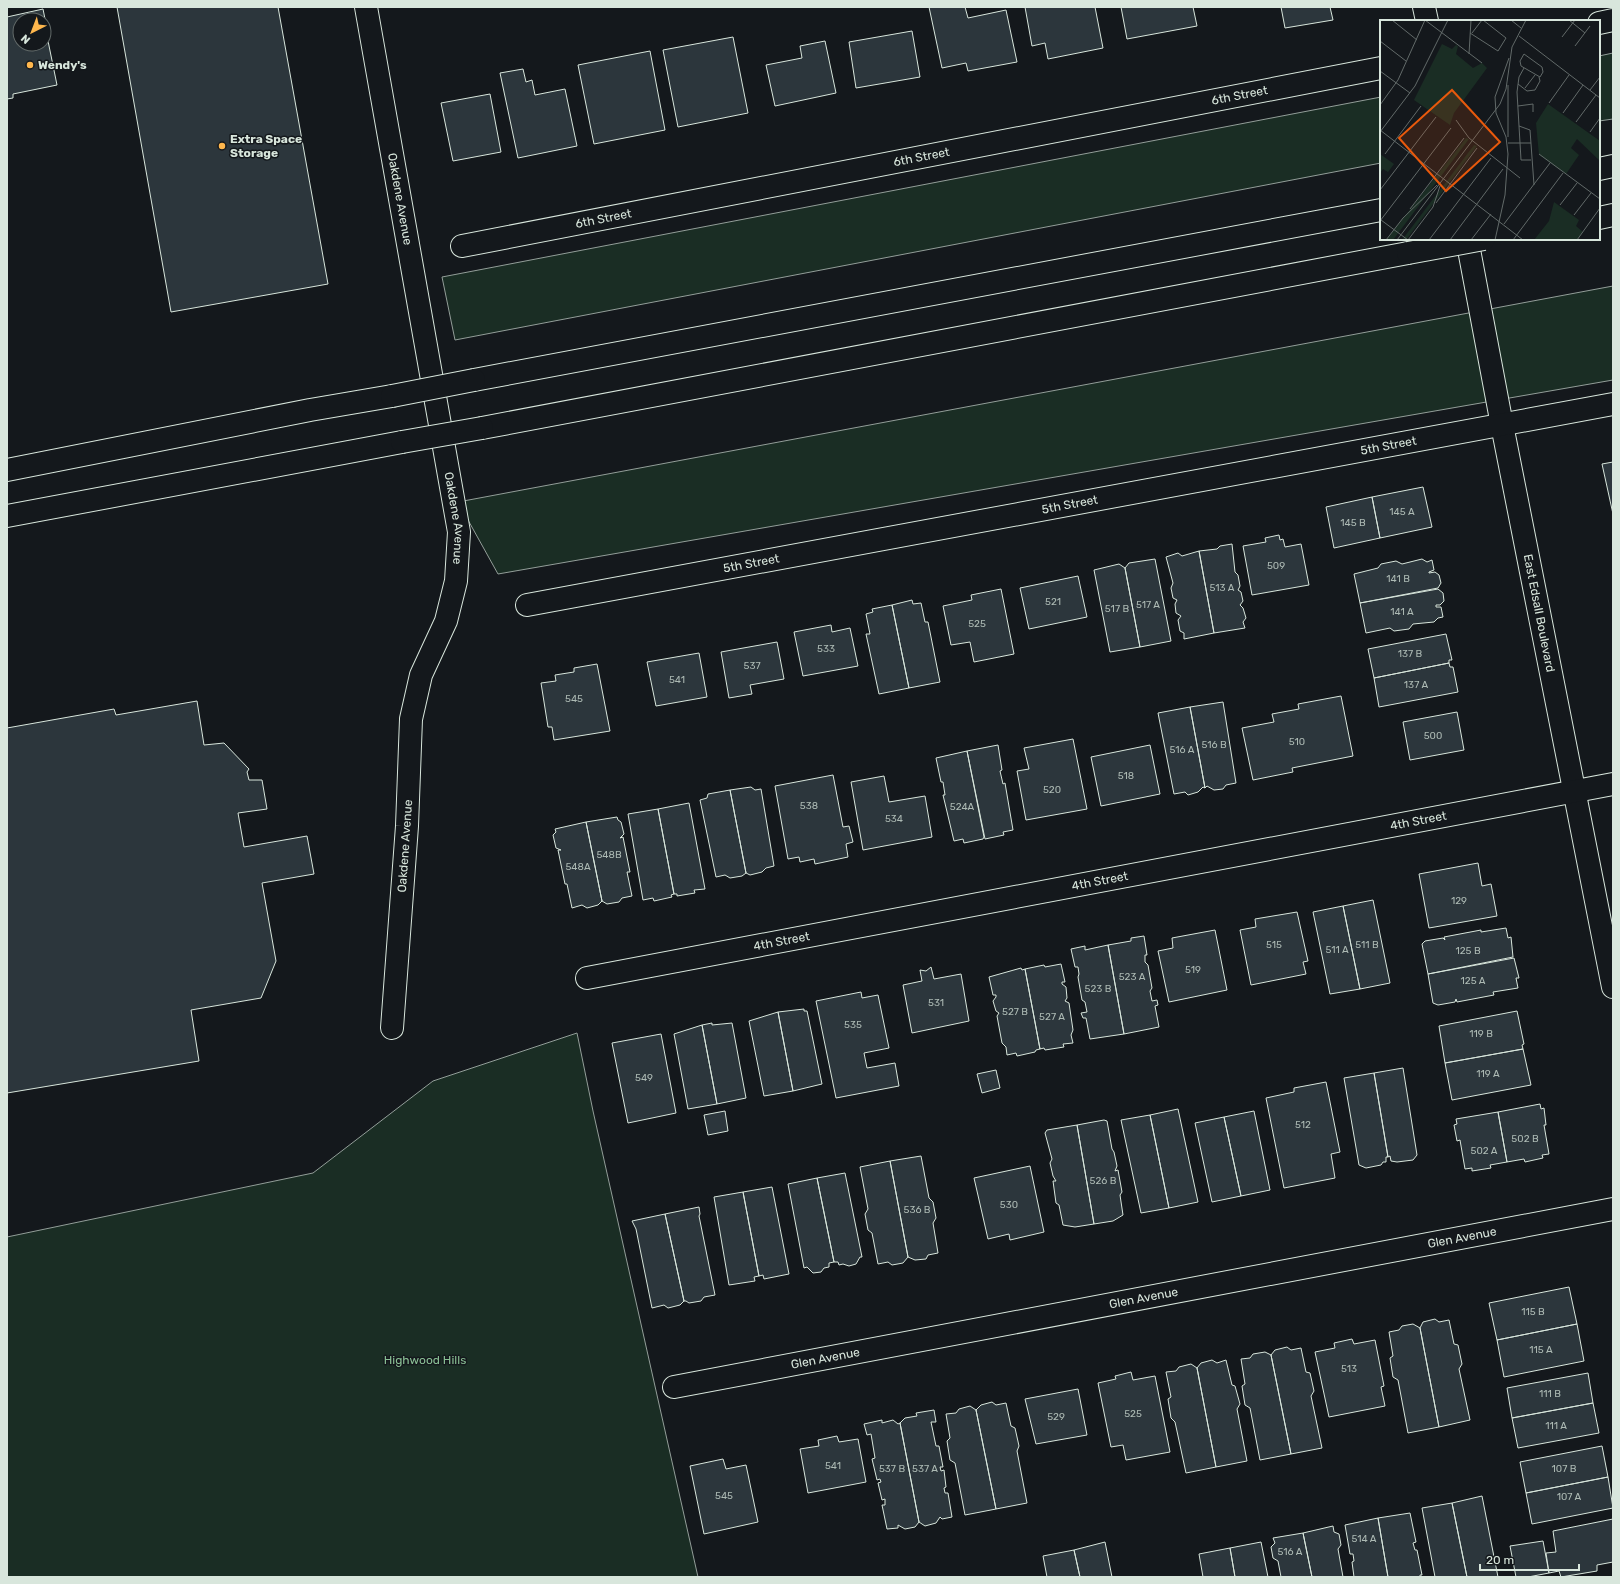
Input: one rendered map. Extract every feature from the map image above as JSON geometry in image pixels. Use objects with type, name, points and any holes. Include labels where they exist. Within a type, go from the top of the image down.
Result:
[{"type":"main road","name":"Oakdene Avenue","points":[[366,7],[459,532],[456,581],[446,621],[421,675],[411,719],[407,826],[392,1028]]},
{"type":"main road","points":[[1424,7],[1427,20]]},
{"type":"main road","points":[[1600,22],[1613,20]]},
{"type":"main road","name":"6th Street","points":[[462,246],[1380,68]]},
{"type":"main road","points":[[1600,169],[1613,166]]},
{"type":"main road","points":[[7,470],[310,410],[392,396],[1380,210]]},
{"type":"main road","points":[[1600,218],[1613,215]]},
{"type":"main road","points":[[1600,223],[1613,225]]},
{"type":"main road","name":"East Edsall Boulevard","points":[[1467,240],[1502,425],[1613,987]]},
{"type":"main road","points":[[7,516],[1479,240]]},
{"type":"main road","name":"5th Street","points":[[527,605],[1613,404]]},
{"type":"main road","name":"4th Street","points":[[587,978],[1613,784]]},
{"type":"main road","name":"Glen Avenue","points":[[674,1387],[1613,1209]]},
{"type":"green space","points":[[1613,53],[1613,119],[1600,121],[1600,56]]},
{"type":"green space","points":[[1380,97],[1380,163],[455,340],[442,277]]},
{"type":"green space","points":[[1613,286],[1613,380],[498,574],[458,502]]},
{"type":"green space","name":"Highwood Hills","points":[[577,1033],[593,1111],[698,1577],[7,1577],[7,1237],[313,1173],[433,1081]]},
{"type":"building","name":"Extra Space Storage","points":[[117,7],[278,7],[328,284],[171,312]]},
{"type":"building","points":[[929,7],[965,7],[968,18],[1006,10],[1017,62],[968,71],[966,63],[942,68]]},
{"type":"building","points":[[1025,7],[1095,7],[1103,48],[1048,59],[1045,43],[1032,46]]},
{"type":"building","points":[[1121,7],[1193,7],[1197,26],[1127,39]]},
{"type":"building","points":[[1281,7],[1330,7],[1333,20],[1285,28]]},
{"type":"building","name":"Wendy's","points":[[43,9],[44,12],[30,12]]},
{"type":"building","name":"Wendy's","points":[[12,16],[12,52],[50,52],[57,85],[13,94],[13,98],[7,99],[7,17]]},
{"type":"building","points":[[912,31],[920,77],[856,88],[849,42]]},
{"type":"building","points":[[733,37],[748,113],[678,127],[663,50]]},
{"type":"building","points":[[825,41],[836,93],[775,106],[766,65],[802,58],[800,46]]},
{"type":"building","points":[[650,51],[665,130],[594,144],[578,65]]},
{"type":"building","points":[[523,69],[526,82],[532,80],[535,95],[565,89],[577,146],[518,158],[500,73]]},
{"type":"building","points":[[490,94],[501,152],[453,161],[441,103]]},
{"type":"building","points":[[1613,462],[1613,514],[1602,464]]},
{"type":"building","points":[[1423,487],[1432,527],[1380,538],[1372,497]]},
{"type":"building","points":[[1372,497],[1380,538],[1334,548],[1326,507]]},
{"type":"building","points":[[1279,535],[1280,540],[1283,539],[1285,547],[1301,544],[1309,585],[1252,595],[1243,546],[1266,542],[1265,538]]},
{"type":"building","points":[[1232,544],[1235,572],[1238,575],[1240,586],[1238,590],[1241,592],[1243,601],[1240,605],[1243,608],[1246,618],[1243,622],[1245,628],[1214,633],[1199,551],[1217,549],[1220,546]]},
{"type":"building","points":[[1199,551],[1214,633],[1184,639],[1184,633],[1180,631],[1178,620],[1181,616],[1176,613],[1175,604],[1177,600],[1173,598],[1171,588],[1173,583],[1166,557],[1178,553],[1182,556]]},
{"type":"building","points":[[1155,559],[1171,641],[1140,647],[1125,568],[1129,563]]},
{"type":"building","points":[[1422,559],[1427,562],[1432,560],[1434,570],[1429,573],[1435,572],[1439,575],[1441,583],[1438,588],[1360,603],[1354,574],[1378,568],[1381,564],[1396,561],[1402,564]]},
{"type":"building","points":[[1119,564],[1125,568],[1140,647],[1110,652],[1094,570]]},
{"type":"building","points":[[1078,576],[1087,617],[1029,629],[1020,588]]},
{"type":"building","points":[[1001,589],[1014,654],[974,662],[970,642],[951,645],[943,606],[972,600],[971,595]]},
{"type":"building","points":[[1438,589],[1443,593],[1444,601],[1440,605],[1436,605],[1436,607],[1441,607],[1443,617],[1438,618],[1434,622],[1413,624],[1409,629],[1394,631],[1390,628],[1366,633],[1360,603]]},
{"type":"building","points":[[912,600],[913,604],[921,603],[925,622],[928,622],[940,682],[909,688],[892,605]]},
{"type":"building","points":[[892,605],[909,688],[879,694],[866,634],[870,634],[866,614],[873,612],[872,609]]},
{"type":"building","points":[[831,625],[832,632],[850,628],[858,666],[803,676],[794,632]]},
{"type":"building","points":[[1446,634],[1452,660],[1449,660],[1449,663],[1374,678],[1368,649]]},
{"type":"building","points":[[777,642],[784,679],[750,685],[752,694],[729,698],[721,652]]},
{"type":"building","points":[[699,653],[707,697],[656,706],[647,662]]},
{"type":"building","points":[[1449,663],[1450,667],[1453,667],[1458,692],[1379,707],[1374,678]]},
{"type":"building","points":[[597,664],[610,731],[554,740],[552,727],[548,727],[541,683],[556,681],[555,675],[574,672],[574,668]]},
{"type":"building","points":[[1341,696],[1353,756],[1292,768],[1293,772],[1253,780],[1242,728],[1274,722],[1272,714],[1299,709],[1298,704]]},
{"type":"building","points":[[197,701],[204,745],[224,743],[249,769],[247,772],[249,780],[262,780],[267,809],[238,813],[244,847],[307,836],[314,874],[262,883],[276,961],[261,998],[191,1010],[199,1061],[7,1093],[7,728],[114,709],[116,715]]},
{"type":"building","points":[[1223,702],[1236,783],[1226,785],[1223,789],[1214,790],[1207,786],[1205,788],[1190,707]]},
{"type":"building","points":[[1190,707],[1205,788],[1203,787],[1198,792],[1188,795],[1185,792],[1174,794],[1158,713]]},
{"type":"building","points":[[1457,712],[1464,750],[1410,760],[1403,722]]},
{"type":"building","points":[[1073,739],[1087,809],[1026,820],[1017,771],[1029,769],[1024,748]]},
{"type":"building","points":[[998,745],[1002,770],[1000,771],[1003,784],[1005,783],[1013,830],[1003,832],[1004,835],[985,839],[967,751]]},
{"type":"building","points":[[1150,745],[1160,794],[1101,806],[1091,757]]},
{"type":"building","points":[[967,751],[984,837],[983,839],[964,843],[963,839],[954,841],[943,795],[945,795],[943,782],[941,782],[936,758]]},
{"type":"building","points":[[833,775],[843,827],[849,826],[853,842],[846,844],[848,857],[815,864],[814,859],[800,862],[799,857],[788,859],[775,786]]},
{"type":"building","points":[[884,776],[889,802],[925,796],[932,837],[863,850],[851,782]]},
{"type":"building","points":[[751,787],[755,790],[761,789],[774,866],[766,868],[762,872],[750,875],[746,873],[730,790]]},
{"type":"building","points":[[730,790],[746,873],[742,876],[730,878],[725,875],[716,877],[700,800],[707,798],[708,794]]},
{"type":"building","points":[[689,803],[705,889],[694,890],[695,893],[677,896],[677,894],[674,894],[658,809]]},
{"type":"building","points":[[658,809],[674,894],[671,895],[672,897],[654,901],[653,898],[643,900],[628,814]]},
{"type":"building","points":[[617,817],[621,822],[624,834],[620,838],[623,837],[630,872],[627,872],[632,896],[622,898],[619,902],[607,904],[602,901],[586,822]]},
{"type":"building","points":[[586,822],[602,901],[598,905],[587,908],[582,905],[572,908],[558,850],[561,850],[556,848],[553,835],[556,832],[555,829]]},
{"type":"building","points":[[1478,863],[1482,886],[1491,884],[1497,916],[1429,928],[1419,874]]},
{"type":"building","points":[[1373,900],[1390,983],[1360,989],[1343,906]]},
{"type":"building","points":[[1343,906],[1360,989],[1330,994],[1313,912]]},
{"type":"building","points":[[1297,912],[1308,961],[1303,962],[1306,974],[1251,985],[1240,930],[1256,927],[1255,919]]},
{"type":"building","points":[[1506,928],[1508,938],[1511,937],[1513,957],[1428,974],[1422,944],[1425,941],[1443,938],[1445,940],[1444,937],[1481,930],[1481,932]]},
{"type":"building","points":[[1215,930],[1227,990],[1169,1002],[1158,951],[1173,948],[1172,938]]},
{"type":"building","points":[[1144,936],[1147,955],[1145,955],[1145,962],[1148,965],[1152,988],[1150,991],[1152,1001],[1157,1000],[1158,1005],[1155,1006],[1159,1027],[1124,1034],[1108,945],[1131,941],[1131,938]]},
{"type":"building","points":[[1108,945],[1124,1034],[1090,1039],[1086,1018],[1083,1018],[1081,1013],[1087,1012],[1085,1002],[1082,1000],[1078,977],[1078,967],[1075,967],[1071,949],[1085,946],[1085,950]]},
{"type":"building","points":[[1514,958],[1519,978],[1516,978],[1518,988],[1493,992],[1494,995],[1457,1002],[1456,999],[1455,1002],[1438,1005],[1433,1003],[1428,974]]},
{"type":"building","points":[[1061,964],[1065,982],[1062,982],[1062,984],[1066,987],[1067,998],[1065,1001],[1069,1003],[1073,1030],[1071,1035],[1073,1043],[1063,1044],[1064,1047],[1045,1050],[1044,1048],[1040,1049],[1025,969],[1044,965],[1045,967]]},
{"type":"building","points":[[931,967],[934,979],[961,974],[969,1021],[912,1033],[903,985],[922,981],[920,970],[926,971]]},
{"type":"building","points":[[1021,968],[1022,970],[1025,969],[1040,1049],[1036,1050],[1035,1052],[1017,1056],[1016,1053],[1007,1055],[1006,1047],[1002,1043],[997,1016],[999,1013],[996,1011],[993,1001],[996,995],[993,995],[989,977]]},
{"type":"building","points":[[861,992],[862,998],[878,995],[889,1048],[864,1053],[867,1068],[895,1063],[899,1086],[836,1098],[816,1001]]},
{"type":"building","points":[[804,1009],[804,1011],[807,1011],[822,1084],[793,1091],[778,1012]]},
{"type":"building","points":[[1517,1011],[1524,1044],[1522,1045],[1523,1049],[1445,1063],[1439,1026]]},
{"type":"building","points":[[778,1012],[793,1091],[764,1096],[749,1021]]},
{"type":"building","points":[[712,1023],[712,1025],[732,1023],[746,1098],[717,1104],[702,1025]]},
{"type":"building","points":[[702,1025],[717,1104],[688,1109],[674,1034]]},
{"type":"building","points":[[661,1034],[676,1113],[628,1123],[612,1043]]},
{"type":"building","points":[[1523,1049],[1531,1085],[1452,1100],[1445,1063]]},
{"type":"building","points":[[1403,1068],[1417,1155],[1413,1160],[1397,1162],[1391,1161],[1390,1156],[1388,1157],[1374,1073]]},
{"type":"building","points":[[996,1070],[1000,1088],[982,1093],[977,1074]]},
{"type":"building","points":[[1374,1073],[1388,1157],[1386,1157],[1386,1162],[1383,1162],[1381,1165],[1366,1168],[1359,1165],[1344,1078]]},
{"type":"building","points":[[1326,1082],[1340,1152],[1331,1154],[1335,1178],[1284,1188],[1266,1098],[1294,1092],[1294,1088]]},
{"type":"building","points":[[1540,1104],[1541,1109],[1544,1108],[1546,1125],[1544,1125],[1549,1154],[1542,1155],[1543,1158],[1525,1162],[1524,1159],[1507,1162],[1498,1112]]},
{"type":"building","points":[[1178,1109],[1198,1202],[1169,1208],[1150,1115]]},
{"type":"building","points":[[725,1111],[728,1131],[708,1135],[704,1115]]},
{"type":"building","points":[[1254,1111],[1270,1190],[1241,1196],[1224,1117]]},
{"type":"building","points":[[1498,1112],[1507,1162],[1490,1165],[1491,1168],[1472,1171],[1472,1168],[1465,1169],[1460,1140],[1457,1141],[1454,1125],[1457,1124],[1456,1119]]},
{"type":"building","points":[[1150,1115],[1169,1208],[1141,1213],[1121,1120]]},
{"type":"building","points":[[1224,1117],[1241,1196],[1212,1202],[1195,1123]]},
{"type":"building","points":[[1104,1120],[1107,1121],[1112,1149],[1114,1152],[1117,1166],[1115,1171],[1118,1170],[1122,1192],[1120,1195],[1123,1215],[1113,1221],[1094,1224],[1077,1125]]},
{"type":"building","points":[[1077,1125],[1094,1224],[1075,1227],[1063,1225],[1059,1205],[1056,1203],[1053,1181],[1056,1181],[1053,1176],[1050,1163],[1052,1159],[1045,1133],[1047,1130]]},
{"type":"building","points":[[921,1156],[929,1198],[933,1202],[936,1218],[933,1223],[938,1253],[928,1255],[926,1259],[915,1260],[908,1257],[890,1161]]},
{"type":"building","points":[[890,1161],[908,1257],[903,1263],[892,1265],[888,1262],[878,1264],[872,1233],[868,1230],[865,1214],[868,1209],[860,1167]]},
{"type":"building","points":[[1030,1166],[1044,1232],[1010,1240],[1009,1234],[988,1239],[974,1178]]},
{"type":"building","points":[[845,1173],[862,1257],[860,1257],[856,1264],[849,1266],[843,1264],[839,1265],[838,1262],[834,1262],[817,1178]]},
{"type":"building","points":[[817,1178],[834,1262],[829,1263],[829,1267],[824,1268],[821,1272],[813,1273],[807,1267],[804,1268],[788,1184]]},
{"type":"building","points":[[772,1187],[789,1274],[764,1279],[763,1275],[759,1276],[743,1192]]},
{"type":"building","points":[[743,1192],[759,1276],[754,1277],[755,1281],[729,1285],[714,1197]]},
{"type":"building","points":[[699,1207],[699,1216],[715,1295],[704,1297],[701,1301],[689,1303],[684,1301],[665,1214]]},
{"type":"building","points":[[665,1214],[684,1301],[680,1305],[668,1308],[664,1305],[652,1308],[636,1229],[632,1221]]},
{"type":"building","points":[[1569,1287],[1577,1324],[1497,1340],[1489,1303]]},
{"type":"building","points":[[1435,1319],[1439,1322],[1449,1320],[1454,1344],[1458,1345],[1462,1364],[1459,1369],[1470,1420],[1439,1427],[1420,1328],[1423,1322]]},
{"type":"building","points":[[1413,1324],[1420,1328],[1439,1427],[1408,1433],[1398,1380],[1393,1377],[1390,1358],[1393,1356],[1389,1332],[1399,1330],[1402,1326]]},
{"type":"building","points":[[1577,1324],[1584,1361],[1504,1377],[1497,1340]]},
{"type":"building","points":[[1352,1339],[1354,1344],[1375,1340],[1384,1386],[1381,1387],[1385,1406],[1329,1417],[1315,1352],[1335,1348],[1334,1343]]},
{"type":"building","points":[[1287,1347],[1291,1350],[1301,1348],[1306,1372],[1310,1373],[1314,1391],[1311,1396],[1322,1448],[1291,1454],[1271,1355],[1275,1350]]},
{"type":"building","points":[[1265,1352],[1271,1355],[1291,1454],[1260,1460],[1250,1408],[1245,1405],[1242,1386],[1245,1384],[1241,1359],[1250,1358],[1253,1354]]},
{"type":"building","points":[[1212,1360],[1217,1363],[1226,1360],[1232,1385],[1235,1386],[1240,1404],[1237,1409],[1247,1461],[1216,1467],[1197,1368],[1201,1363]]},
{"type":"building","points":[[1191,1364],[1197,1368],[1216,1467],[1186,1473],[1175,1422],[1171,1418],[1168,1399],[1171,1397],[1166,1372],[1176,1371],[1179,1367]]},
{"type":"building","points":[[1131,1372],[1133,1380],[1155,1376],[1170,1452],[1126,1460],[1123,1445],[1111,1447],[1098,1383],[1116,1379],[1115,1376]]},
{"type":"building","points":[[1588,1373],[1593,1403],[1512,1418],[1507,1388]]},
{"type":"building","points":[[1078,1389],[1087,1435],[1036,1444],[1025,1399]]},
{"type":"building","points":[[992,1402],[996,1405],[1006,1403],[1011,1426],[1015,1428],[1019,1446],[1017,1451],[1027,1503],[996,1509],[976,1410],[981,1405]]},
{"type":"building","points":[[1593,1403],[1599,1433],[1518,1448],[1512,1418]]},
{"type":"building","points":[[970,1406],[976,1410],[996,1509],[965,1515],[955,1463],[950,1460],[947,1441],[950,1438],[946,1414],[956,1413],[959,1409]]},
{"type":"building","points":[[934,1410],[936,1422],[931,1422],[936,1446],[939,1446],[943,1467],[940,1467],[941,1471],[944,1470],[946,1487],[944,1488],[945,1493],[948,1493],[952,1517],[942,1519],[940,1517],[936,1523],[925,1526],[919,1522],[900,1423],[905,1418],[917,1416],[916,1413]]},
{"type":"building","points":[[882,1420],[882,1423],[893,1420],[898,1424],[900,1423],[919,1522],[915,1527],[905,1529],[898,1525],[898,1528],[887,1529],[882,1505],[885,1505],[885,1499],[882,1500],[878,1483],[881,1482],[880,1479],[877,1480],[872,1459],[875,1458],[871,1434],[867,1435],[864,1424]]},
{"type":"building","points":[[837,1436],[839,1442],[858,1439],[866,1482],[808,1493],[800,1449],[819,1446],[818,1440]]},
{"type":"building","points":[[1602,1446],[1608,1477],[1526,1493],[1520,1462]]},
{"type":"building","points":[[723,1459],[726,1469],[746,1465],[758,1522],[704,1534],[690,1466]]},
{"type":"building","points":[[1608,1477],[1613,1508],[1532,1524],[1526,1493]]},
{"type":"building","points":[[1482,1496],[1498,1577],[1467,1577],[1452,1503]]},
{"type":"building","points":[[1452,1503],[1467,1577],[1435,1577],[1422,1508]]},
{"type":"building","points":[[1410,1513],[1416,1542],[1413,1543],[1415,1550],[1417,1550],[1422,1575],[1420,1575],[1420,1577],[1388,1577],[1378,1518]]},
{"type":"building","points":[[1378,1518],[1388,1577],[1354,1577],[1352,1562],[1354,1561],[1353,1554],[1350,1554],[1345,1525]]},
{"type":"building","points":[[1613,1519],[1613,1562],[1597,1565],[1597,1571],[1561,1577],[1559,1571],[1549,1573],[1546,1553],[1556,1552],[1553,1531]]},
{"type":"building","points":[[1333,1526],[1334,1532],[1339,1534],[1341,1545],[1338,1549],[1343,1577],[1312,1577],[1303,1533]]},
{"type":"building","points":[[1303,1533],[1312,1577],[1281,1577],[1278,1561],[1273,1558],[1271,1547],[1275,1543],[1273,1538]]},
{"type":"building","points":[[1543,1541],[1549,1573],[1528,1577],[1516,1577],[1510,1546]]},
{"type":"building","points":[[1105,1542],[1112,1577],[1080,1577],[1074,1550]]},
{"type":"building","points":[[1261,1542],[1268,1577],[1235,1577],[1230,1548]]},
{"type":"building","points":[[1230,1548],[1235,1577],[1203,1577],[1199,1554]]},
{"type":"building","points":[[1074,1550],[1080,1577],[1047,1577],[1043,1556]]},
{"type":"place","name":"Wendy's","points":[[30,65]]},
{"type":"place","name":"Extra Space Storage","points":[[222,146]]}]
